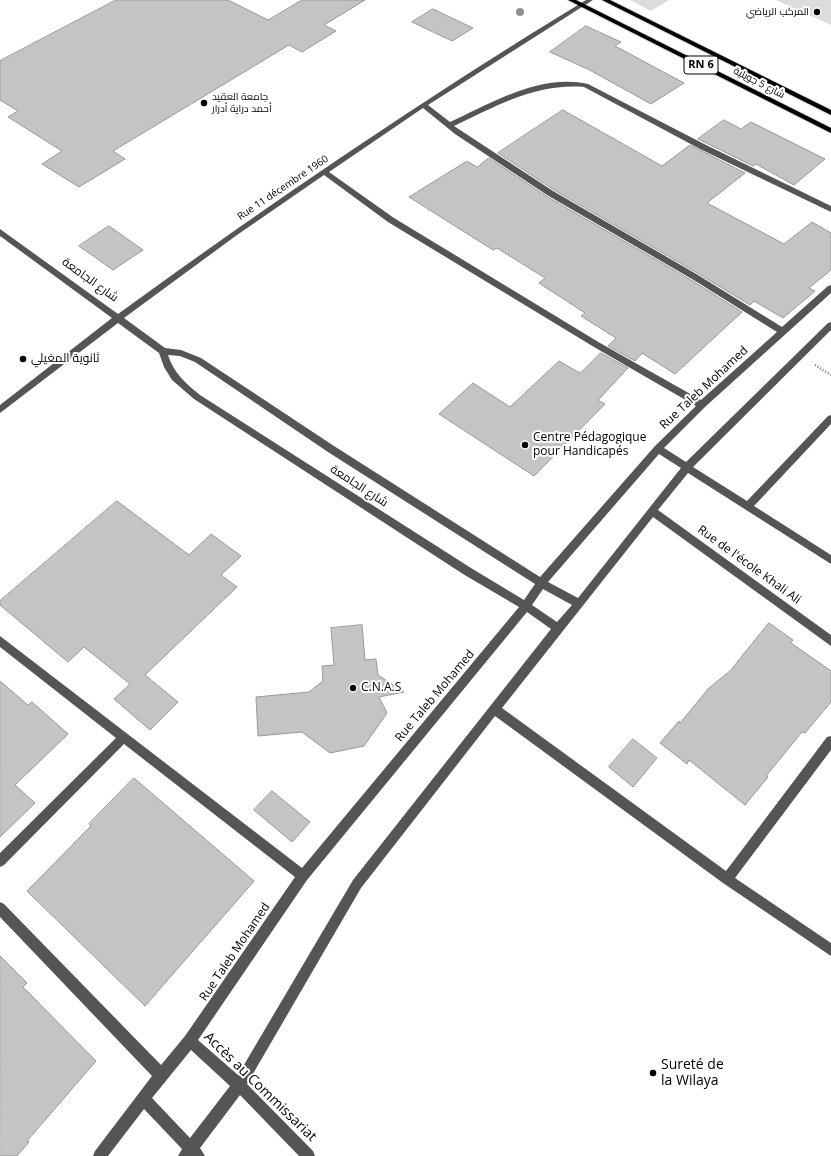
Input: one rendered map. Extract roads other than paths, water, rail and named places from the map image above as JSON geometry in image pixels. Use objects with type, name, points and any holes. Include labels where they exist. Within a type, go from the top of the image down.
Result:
[{"type":"main road","name":"شارع 5 جويلية","points":[[571,0],[831,130]]},
{"type":"main road","name":"شارع 5 جويلية","points":[[605,0],[831,113]]},
{"type":"street","name":"Rue 11 décembre 1960","points":[[0,410],[119,317],[247,225],[423,105],[590,0]]},
{"type":"street","points":[[450,125],[527,91],[559,83],[586,85],[703,147],[831,209]]},
{"type":"street","points":[[423,105],[550,193],[695,277],[783,332]]},
{"type":"street","points":[[324,172],[391,220],[597,345],[702,405]]},
{"type":"street","name":"شارع الجامعة","points":[[0,232],[119,317],[163,351],[181,353],[198,360],[331,449],[541,583],[579,604]]},
{"type":"street","name":"Rue Taleb Mohamed","points":[[100,1156],[161,1075],[190,1041],[303,876],[526,606],[541,583],[658,448],[702,405],[831,288]]},
{"type":"street","points":[[143,1099],[191,1153],[239,1085],[357,884],[687,466],[831,325]]},
{"type":"street","name":"شارع الجامعة","points":[[163,351],[167,366],[176,381],[197,398],[461,567],[526,606],[558,628]]},
{"type":"street","points":[[748,506],[831,418]]},
{"type":"street","points":[[658,448],[831,560]]},
{"type":"street","name":"Rue de l'école Khali Ali","points":[[652,511],[831,641]]},
{"type":"street","points":[[0,640],[303,876]]},
{"type":"street","points":[[494,709],[727,879],[831,950]]},
{"type":"street","points":[[0,861],[124,738]]},
{"type":"street","points":[[727,879],[831,741]]},
{"type":"street","points":[[0,908],[161,1075]]},
{"type":"street","name":"Accès au Commissariat","points":[[190,1041],[239,1085],[308,1156]]},
{"type":"place","name":"المركب الرياضي","points":[[817,12]]},
{"type":"place","name":"جامعة العقيد أحمد دراية أدرار","points":[[204,103]]},
{"type":"place","name":"ثانوية المغيلي","points":[[23,359]]},
{"type":"place","name":"Centre Pédagogique pour Handicapés","points":[[525,445]]},
{"type":"place","name":"C.N.A.S","points":[[353,688]]},
{"type":"place","name":"Sureté de la Wilaya","points":[[653,1073]]}]
